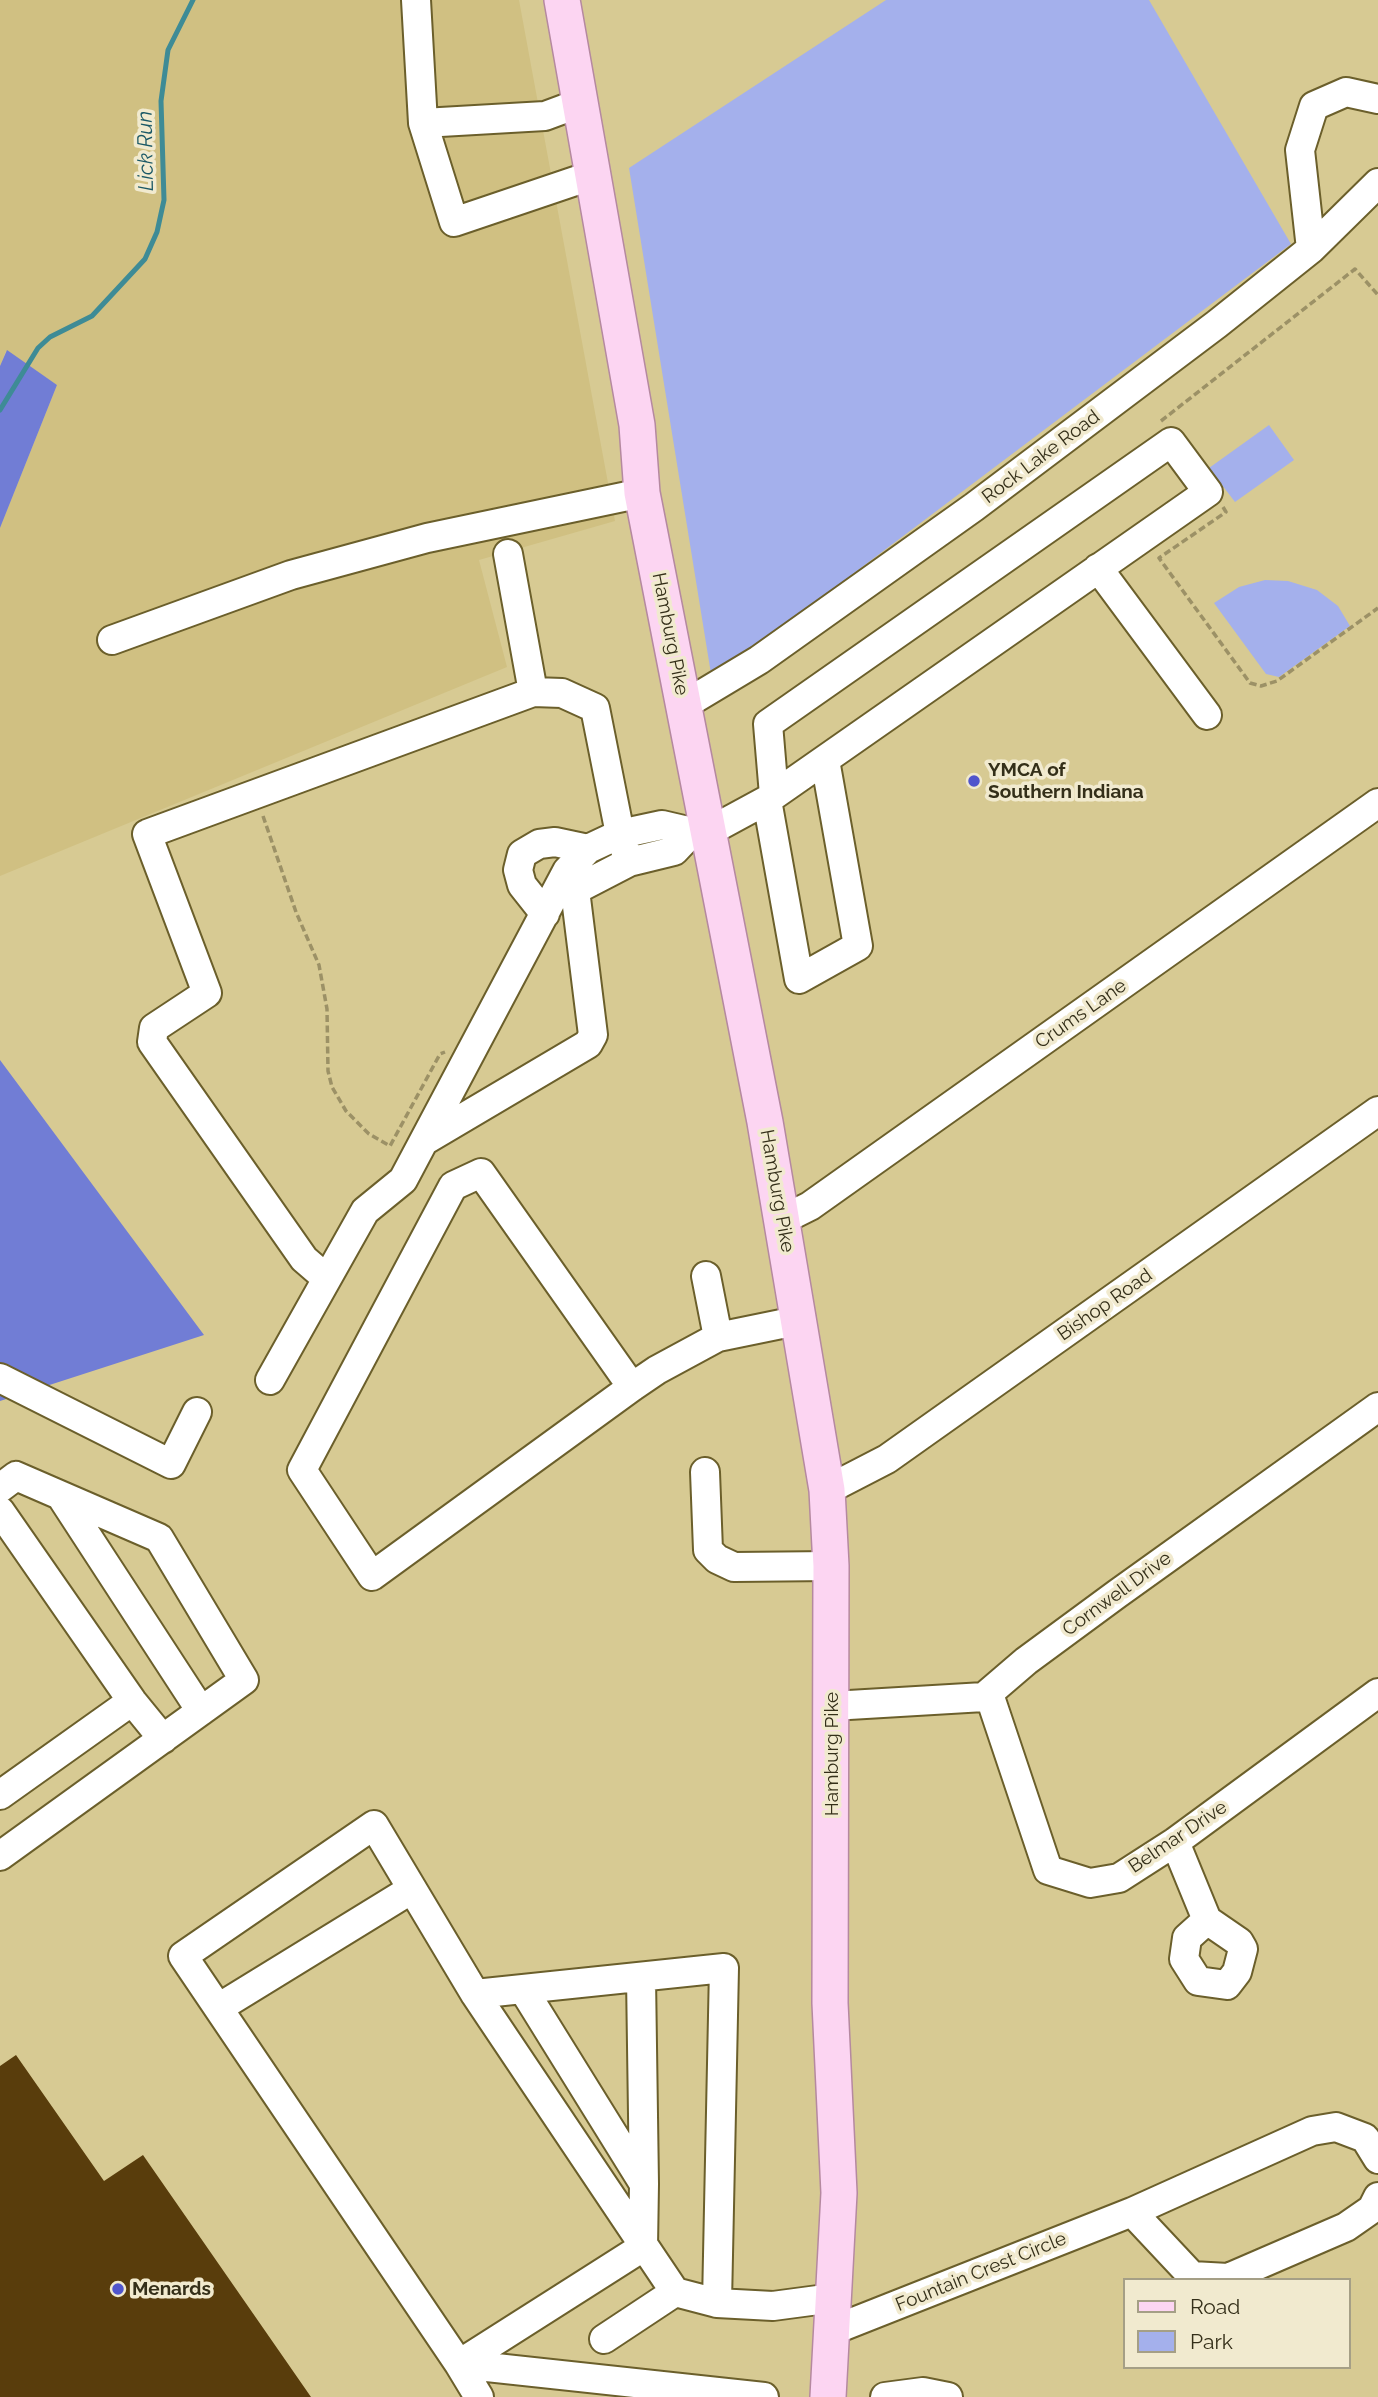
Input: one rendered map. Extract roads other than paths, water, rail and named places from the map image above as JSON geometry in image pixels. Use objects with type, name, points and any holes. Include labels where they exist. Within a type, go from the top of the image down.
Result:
[{"type":"main road","name":"Hamburg Pike","points":[[562,0],[637,425],[642,493],[684,705],[700,832],[782,1220],[801,1320],[827,1490],[831,1566],[832,1706],[830,2003],[839,2193],[828,2397]]},
{"type":"street","points":[[416,0],[423,123],[454,222],[593,176]]},
{"type":"street","points":[[1311,249],[1300,150],[1314,106],[1346,92],[1378,99]]},
{"type":"street","points":[[423,123],[545,116],[580,103]]},
{"type":"street","name":"Rock Lake Road","points":[[684,705],[759,660],[974,508],[1217,324],[1311,249],[1378,183]]},
{"type":"street","points":[[588,849],[555,842],[539,844],[522,854],[518,870],[522,886],[560,898],[629,862],[674,851],[700,832],[771,797],[1208,492],[1171,442],[768,724],[771,797],[799,979],[858,946],[825,760]]},
{"type":"street","points":[[112,640],[316,569],[427,538],[642,493]]},
{"type":"street","points":[[508,554],[533,692]]},
{"type":"street","points":[[1098,568],[1207,715]]},
{"type":"street","points":[[326,1278],[304,1259],[152,1042],[154,1028],[207,993],[148,834],[533,692],[562,694],[595,708],[620,834],[629,862]]},
{"type":"street","name":"Crums Lane","points":[[782,1220],[810,1206],[1378,803]]},
{"type":"street","points":[[270,1380],[365,1211],[402,1180],[560,898],[567,871],[588,849],[620,834],[662,825],[700,832]]},
{"type":"street","points":[[424,1141],[588,1044],[593,1035],[560,898]]},
{"type":"street","name":"Bishop Road","points":[[827,1490],[887,1459],[1378,1111]]},
{"type":"street","points":[[632,1387],[481,1173],[453,1186],[302,1470],[372,1576],[657,1370],[729,1334],[801,1320]]},
{"type":"street","points":[[706,1276],[713,1308],[730,1307],[736,1313],[729,1334]]},
{"type":"street","points":[[0,1378],[171,1464],[197,1412]]},
{"type":"street","name":"Cornwell Drive","points":[[989,1694],[1026,1661],[1378,1407]]},
{"type":"street","points":[[705,1472],[708,1550],[717,1559],[734,1567],[831,1566]]},
{"type":"street","points":[[0,1488],[16,1476],[159,1538],[244,1680],[0,1856]]},
{"type":"street","points":[[61,1496],[201,1711]]},
{"type":"street","points":[[0,1511],[132,1701],[163,1739]]},
{"type":"street","name":"Belmar Drive","points":[[989,1694],[1048,1870],[1090,1883],[1119,1878],[1175,1842],[1378,1693]]},
{"type":"street","points":[[832,1706],[989,1694]]},
{"type":"street","points":[[0,1795],[132,1701]]},
{"type":"street","points":[[479,2397],[460,2364],[183,1956],[374,1825],[475,1994],[675,2292],[604,2339]]},
{"type":"street","points":[[1175,1842],[1207,1920]]},
{"type":"street","points":[[220,2007],[412,1889]]},
{"type":"street","points":[[475,1994],[724,1968],[717,2303]]},
{"type":"street","points":[[641,1977],[643,2247]]},
{"type":"street","points":[[523,1989],[644,2183]]},
{"type":"street","name":"Fountain Crest Circle","points":[[675,2292],[717,2303],[773,2306],[832,2314],[1132,2212],[1312,2131],[1336,2127],[1365,2138],[1378,2159]]},
{"type":"street","points":[[1132,2212],[1192,2276],[1228,2278],[1346,2227],[1372,2209],[1378,2197]]},
{"type":"street","points":[[460,2364],[643,2247]]},
{"type":"street","points":[[460,2364],[764,2397]]},
{"type":"street","points":[[885,2397],[923,2392],[948,2397]]},
{"type":"waterway","name":"Lick Run","points":[[0,410],[38,348],[50,337],[92,316],[145,259],[157,232],[164,200],[161,101],[168,50],[193,0]]},
{"type":"place","name":"YMCA of Southern Indiana","points":[[974,781]]},
{"type":"place","name":"Menards","points":[[118,2289]]}]
